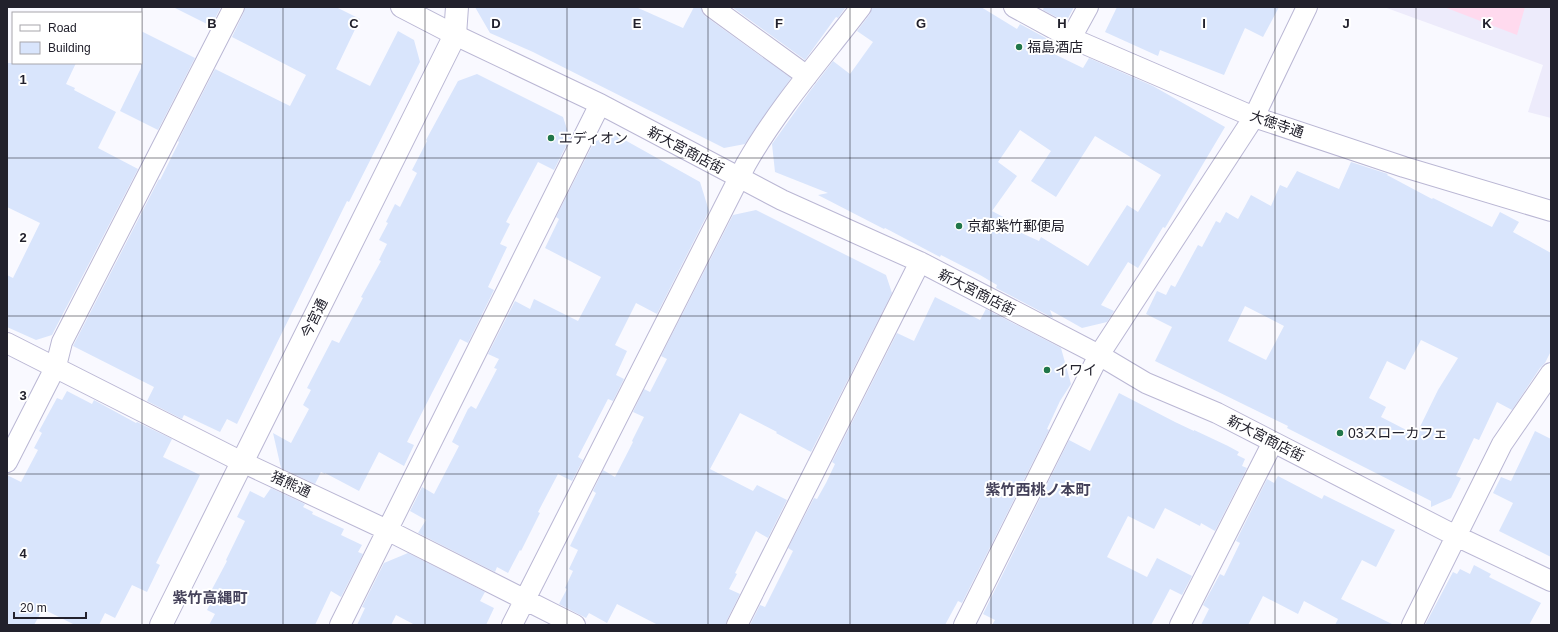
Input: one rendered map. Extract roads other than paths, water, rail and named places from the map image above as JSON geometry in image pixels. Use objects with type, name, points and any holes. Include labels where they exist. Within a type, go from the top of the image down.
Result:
[{"type":"street","points":[[7,462],[56,366],[62,342],[234,7]]},
{"type":"street","name":"新大宮商店街","points":[[401,7],[455,35],[600,104],[782,200],[920,262],[1099,355],[1146,383],[1217,413],[1456,536],[1551,582]]},
{"type":"street","name":"今宮通","points":[[161,625],[455,35],[457,7]]},
{"type":"street","points":[[712,7],[807,76]]},
{"type":"street","points":[[512,625],[738,178],[758,142],[861,7]]},
{"type":"street","name":"大徳寺通","points":[[1014,7],[1071,38],[1254,117],[1404,167],[1551,212]]},
{"type":"street","points":[[1071,38],[1088,7]]},
{"type":"street","points":[[964,625],[1099,355],[1254,117],[1307,7]]},
{"type":"street","points":[[340,625],[600,104]]},
{"type":"street","points":[[737,625],[920,262]]},
{"type":"street","name":"猪熊通","points":[[7,343],[56,366],[242,462],[388,530],[574,625]]},
{"type":"street","points":[[1412,625],[1502,444],[1551,373]]},
{"type":"street","points":[[1180,625],[1273,442]]},
{"type":"place","name":"福島酒店","points":[[1019,47]]},
{"type":"place","name":"エディオン","points":[[551,138]]},
{"type":"place","name":"京都紫竹郵便局","points":[[959,226]]},
{"type":"place","name":"イワイ","points":[[1047,370]]},
{"type":"place","name":"03スローカフェ","points":[[1340,433]]},
{"type":"district","name":"紫竹西桃ノ本町","points":[[1038,489]]},
{"type":"district","name":"紫竹高縄町","points":[[210,597]]}]
